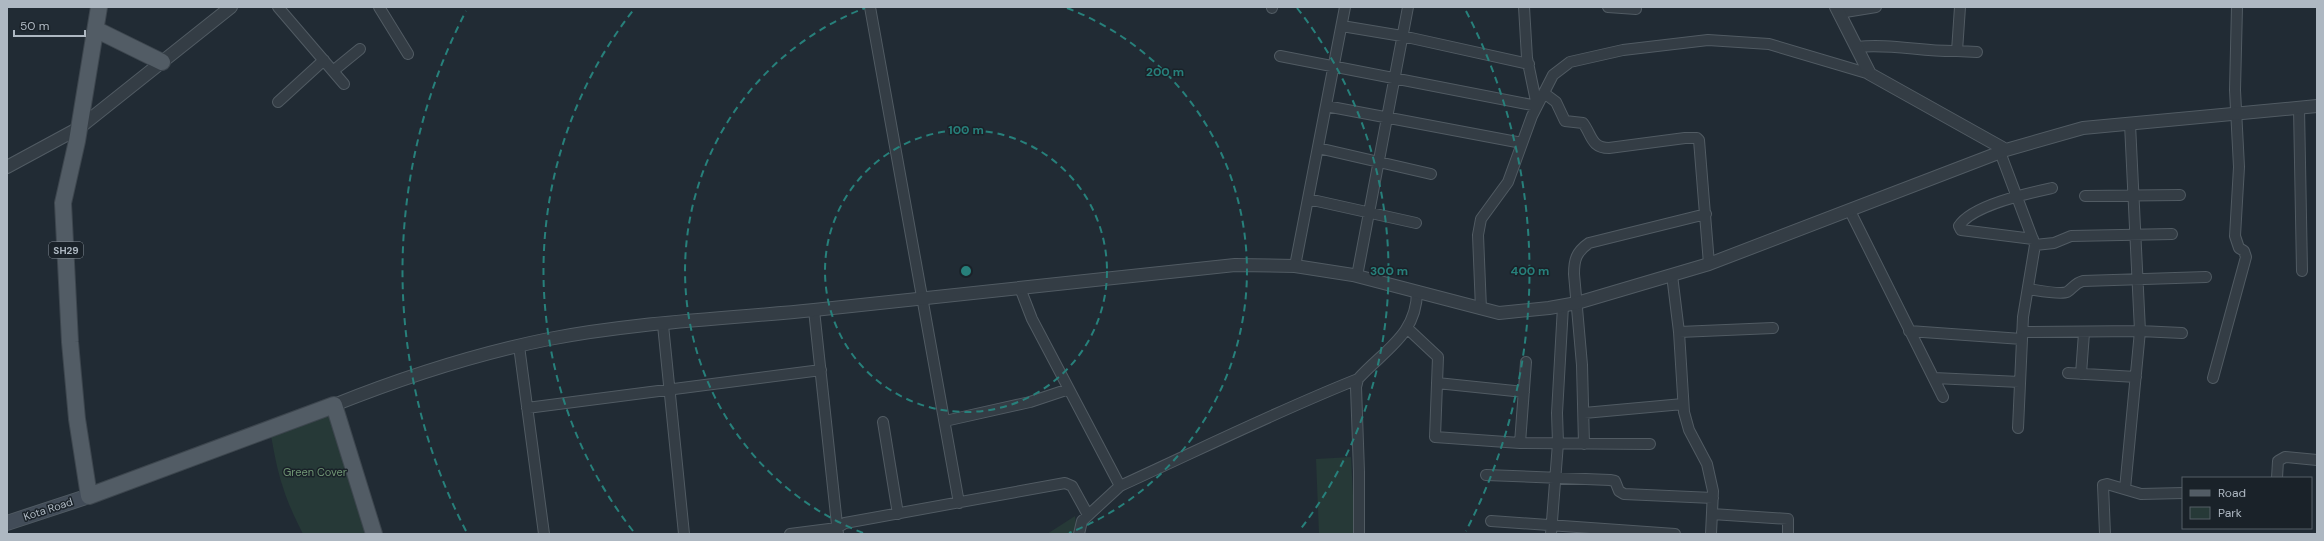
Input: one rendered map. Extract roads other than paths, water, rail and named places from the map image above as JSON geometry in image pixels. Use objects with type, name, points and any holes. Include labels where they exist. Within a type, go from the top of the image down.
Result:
[{"type":"main road","name":"SH29","points":[[89,496],[77,419],[70,342],[63,203],[79,128],[97,30],[99,7]]},
{"type":"main road","points":[[97,30],[162,62]]},
{"type":"main road","points":[[89,496],[334,405],[374,534]]},
{"type":"main road","name":"Kota Road","points":[[7,523],[89,496]]},
{"type":"street","points":[[7,167],[79,128],[231,7]]},
{"type":"street","points":[[278,7],[344,84]]},
{"type":"street","points":[[379,7],[408,54]]},
{"type":"street","points":[[870,7],[924,298],[959,503]]},
{"type":"street","points":[[1295,266],[1345,7]]},
{"type":"street","points":[[1357,276],[1408,7]]},
{"type":"street","points":[[1524,7],[1526,58],[1529,64],[1537,106]]},
{"type":"street","points":[[1608,7],[1636,9]]},
{"type":"street","points":[[1870,74],[1837,10],[1876,7]]},
{"type":"street","points":[[1956,51],[1960,7]]},
{"type":"street","points":[[2213,378],[2246,257],[2244,251],[2239,248],[2235,236],[2239,167],[2235,90],[2237,7]]},
{"type":"street","points":[[1342,26],[1402,36],[1529,64]]},
{"type":"street","points":[[1481,309],[1478,235],[1481,219],[1508,182],[1537,106],[1553,75],[1570,62],[1623,50],[1708,40],[1768,44],[1870,74],[2003,151],[2016,195],[2034,242],[2022,335],[2018,428]]},
{"type":"street","points":[[1856,47],[1889,46],[1932,51],[1977,52]]},
{"type":"street","points":[[333,71],[360,49]]},
{"type":"street","points":[[1280,56],[1334,65],[1537,106]]},
{"type":"street","points":[[278,102],[324,60]]},
{"type":"street","points":[[1544,93],[1556,102],[1565,121],[1583,123],[1590,140],[1598,146],[1609,148],[1697,138],[1701,151],[1709,264]]},
{"type":"street","points":[[1326,106],[1522,143]]},
{"type":"street","points":[[334,405],[388,384],[482,354],[607,330],[814,310],[1235,265],[1295,266],[1357,276],[1499,313],[1563,306],[1672,276],[1709,264],[2003,151],[2083,128],[2317,106]]},
{"type":"street","points":[[2299,108],[2302,271]]},
{"type":"street","points":[[2125,489],[2140,331],[2130,124]]},
{"type":"street","points":[[1318,148],[1430,174]]},
{"type":"street","points":[[2052,188],[2016,195],[1973,214],[1962,221],[1959,226],[1961,230],[2034,242],[2054,243],[2071,236],[2172,234]]},
{"type":"street","points":[[2085,196],[2180,196]]},
{"type":"street","points":[[1308,199],[1369,214],[1416,222]]},
{"type":"street","points":[[1850,210],[1943,397]]},
{"type":"street","points":[[1584,444],[1584,413],[1574,262],[1581,248],[1589,243],[1706,214]]},
{"type":"street","points":[[1672,276],[1679,332],[1683,404],[1689,430],[1707,464],[1713,498],[1712,534]]},
{"type":"street","points":[[2028,289],[2061,293],[2066,292],[2076,283],[2083,281],[2206,277]]},
{"type":"street","points":[[1020,288],[1032,319],[1120,486]]},
{"type":"street","points":[[1079,534],[1082,521],[1120,486],[1291,406],[1358,379],[1399,340],[1407,328],[1417,307],[1417,291]]},
{"type":"street","points":[[1551,530],[1558,443],[1557,414],[1563,306]]},
{"type":"street","points":[[814,310],[838,531]]},
{"type":"street","points":[[663,325],[684,534]]},
{"type":"street","points":[[1407,328],[1438,357],[1435,437],[1520,443],[1650,444]]},
{"type":"street","points":[[1679,332],[1773,328]]},
{"type":"street","points":[[1909,331],[2022,335],[2140,331],[2182,333]]},
{"type":"street","points":[[2081,374],[2084,333]]},
{"type":"street","points":[[519,346],[544,534]]},
{"type":"street","points":[[1520,443],[1526,362]]},
{"type":"street","points":[[527,408],[821,370]]},
{"type":"street","points":[[2068,373],[2136,377]]},
{"type":"street","points":[[1934,378],[2020,382]]},
{"type":"street","points":[[1358,379],[1356,387],[1359,472],[1359,534]]},
{"type":"street","points":[[1437,383],[1524,392]]},
{"type":"street","points":[[945,421],[1030,402],[1069,389]]},
{"type":"street","points":[[1584,413],[1683,404]]},
{"type":"street","points":[[883,422],[898,514]]},
{"type":"street","points":[[2277,477],[2278,461],[2285,457],[2317,460]]},
{"type":"street","points":[[1486,475],[1615,481],[1619,491],[1631,496],[1713,498]]},
{"type":"street","points":[[790,534],[838,531],[845,523],[1065,483],[1072,486],[1088,515]]},
{"type":"street","points":[[2105,534],[2103,485],[2141,494],[2182,493]]},
{"type":"street","points":[[1712,514],[1788,519],[1788,534]]},
{"type":"street","points":[[1491,521],[1551,530],[1675,534]]},
{"type":"park label","name":"Green Cover","points":[[315,472]]}]
